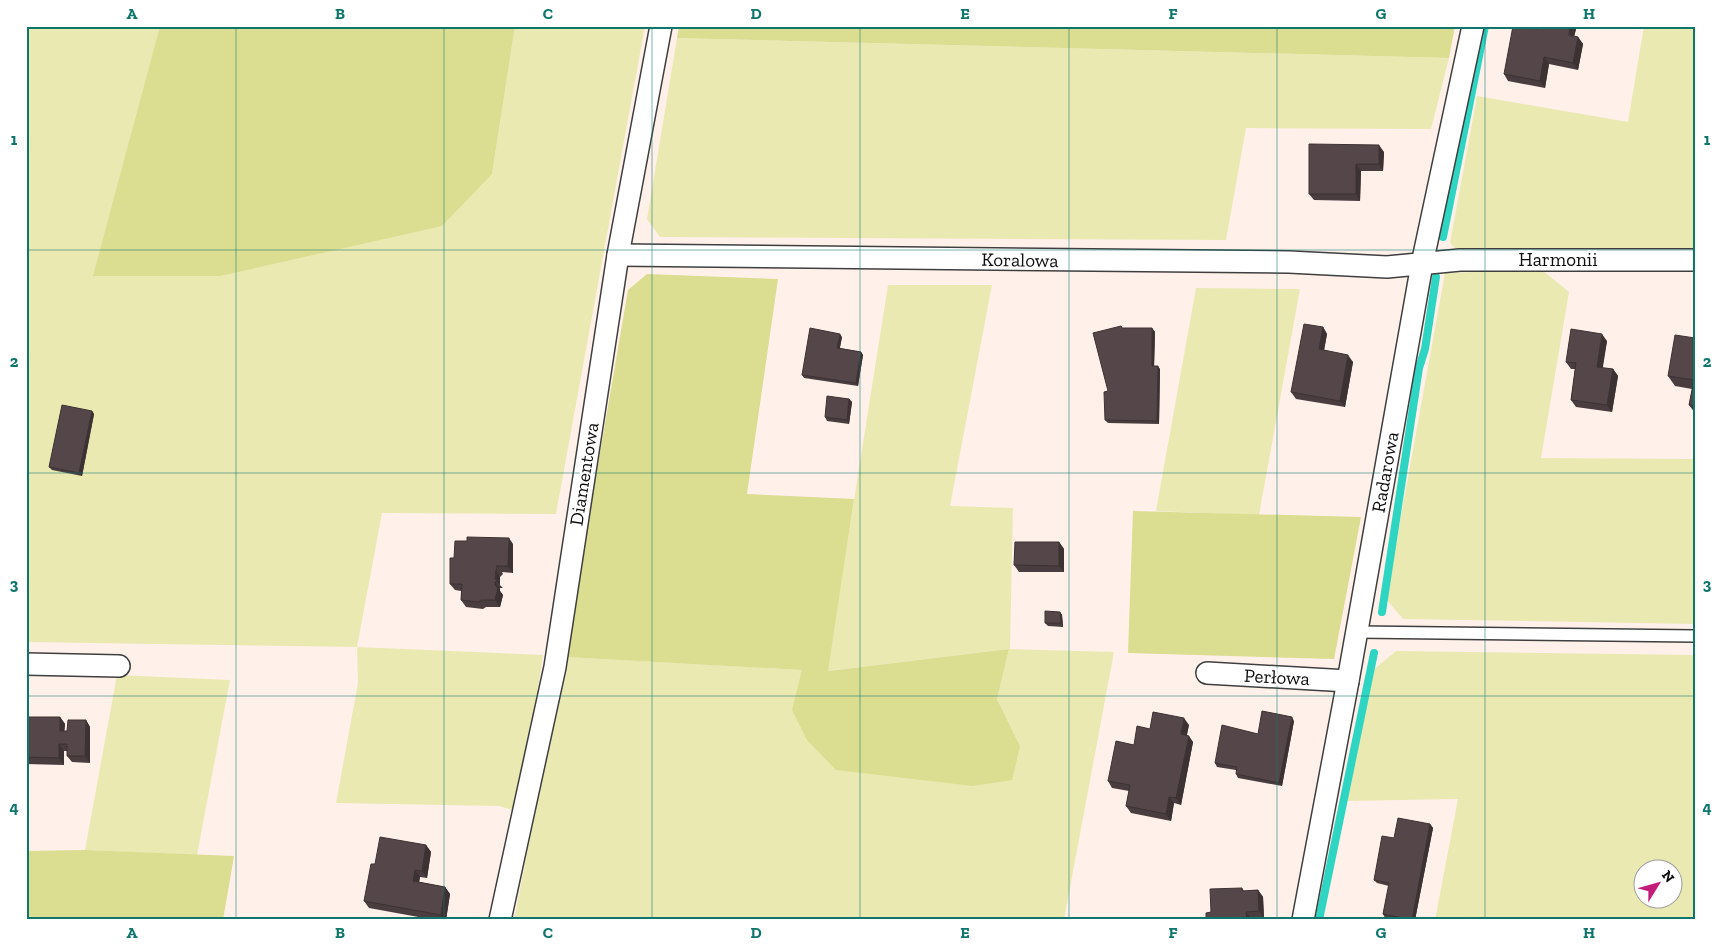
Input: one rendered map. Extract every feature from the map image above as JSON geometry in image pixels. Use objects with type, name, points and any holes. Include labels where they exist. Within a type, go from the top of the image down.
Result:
[{"type":"street","name":"Diamentowa","points":[[500,920],[555,667],[618,255],[660,26]]},
{"type":"street","name":"Radarowa","points":[[1303,920],[1357,632],[1422,264],[1473,26]]},
{"type":"street","name":"Koralowa","points":[[618,255],[1289,262],[1387,267],[1422,264]]},
{"type":"street","name":"Harmonii","points":[[1422,264],[1460,260],[1695,260]]},
{"type":"street","points":[[26,664],[119,666]]},
{"type":"street","name":"Perłowa","points":[[1207,673],[1348,681]]},
{"type":"lane","points":[[1357,632],[1695,636]]},
{"type":"shaded area","points":[[26,26],[160,26],[94,276],[220,276],[492,174],[515,26],[645,26],[556,514],[382,513],[357,647],[26,642]]},
{"type":"shaded area","points":[[1644,26],[1695,26],[1695,252],[1606,248],[1456,249],[1450,243],[1477,96],[1628,122]]},
{"type":"shaded area","points":[[677,38],[1449,58],[1431,129],[1246,128],[1226,240],[660,237],[647,219]]},
{"type":"shaded area","points":[[1542,270],[1569,292],[1541,458],[1695,459],[1695,624],[1403,619],[1386,599],[1445,273]]},
{"type":"shaded area","points":[[888,285],[992,285],[950,506],[1013,508],[1010,649],[1114,652],[1064,920],[514,920],[565,657],[803,670],[1020,746],[997,699],[1009,649],[827,671]]},
{"type":"shaded area","points":[[1196,288],[1300,289],[1259,515],[1156,511]]},
{"type":"shaded area","points":[[357,647],[543,655],[519,812],[499,806],[336,803],[358,683]]},
{"type":"shaded area","points":[[1396,651],[1695,655],[1695,920],[1435,920],[1458,799],[1347,801],[1372,671]]},
{"type":"shaded area","points":[[117,675],[230,680],[197,855],[85,850]]},
{"type":"green space","points":[[160,26],[515,26],[492,174],[442,226],[220,276],[93,276]]},
{"type":"green space","points":[[679,26],[1455,26],[1449,58],[677,38]]},
{"type":"green space","points":[[647,274],[778,279],[747,494],[854,499],[828,671],[1009,649],[997,699],[1020,746],[1012,780],[973,786],[836,770],[807,740],[792,710],[802,670],[565,657],[628,290]]},
{"type":"green space","points":[[1133,511],[1361,517],[1334,659],[1128,653]]},
{"type":"green space","points":[[85,850],[234,856],[223,920],[26,920],[26,851]]},
{"type":"building","points":[[1513,26],[1537,29],[1537,26],[1570,26],[1569,35],[1578,37],[1573,63],[1544,57],[1540,81],[1504,74]]},
{"type":"building","points":[[1309,144],[1379,145],[1379,164],[1356,164],[1356,194],[1309,194]]},
{"type":"building","points":[[1304,324],[1323,327],[1319,349],[1348,355],[1340,401],[1291,392]]},
{"type":"building","points":[[1121,326],[1122,328],[1152,328],[1152,366],[1158,366],[1157,421],[1105,420],[1104,392],[1108,391],[1093,333]]},
{"type":"building","points":[[810,328],[840,334],[837,348],[861,352],[856,383],[802,375]]},
{"type":"building","points":[[1571,329],[1602,334],[1597,367],[1613,369],[1607,405],[1571,400],[1576,363],[1566,362]]},
{"type":"building","points":[[1675,335],[1695,338],[1695,406],[1689,405],[1694,380],[1668,376]]},
{"type":"building","points":[[827,396],[849,399],[847,420],[825,417]]},
{"type":"building","points":[[62,405],[92,411],[79,473],[49,467]]},
{"type":"building","points":[[467,537],[509,538],[508,566],[496,566],[498,567],[495,579],[498,581],[495,582],[495,585],[498,588],[495,600],[481,600],[478,602],[461,600],[462,584],[450,584],[450,558],[454,558],[455,541],[467,541]]},
{"type":"building","points":[[1015,542],[1059,542],[1059,566],[1014,565]]},
{"type":"building","points":[[1045,611],[1060,612],[1061,623],[1045,623]]},
{"type":"building","points":[[1262,711],[1292,717],[1279,783],[1236,774],[1237,767],[1215,763],[1222,725],[1258,734]]},
{"type":"building","points":[[1153,712],[1184,718],[1181,734],[1189,736],[1176,798],[1169,797],[1166,814],[1126,806],[1130,785],[1108,781],[1116,741],[1134,745],[1137,726],[1150,729]]},
{"type":"building","points":[[26,717],[60,717],[60,731],[67,731],[68,720],[86,720],[85,756],[67,756],[67,744],[59,744],[59,758],[26,757]]},
{"type":"building","points":[[1398,818],[1430,824],[1412,920],[1383,914],[1389,883],[1374,880],[1382,836],[1394,838]]},
{"type":"building","points":[[380,837],[426,845],[422,871],[415,870],[413,881],[445,887],[441,915],[364,901],[371,864],[375,864]]},
{"type":"building","points":[[1242,888],[1242,891],[1258,890],[1259,911],[1246,912],[1247,920],[1206,920],[1206,913],[1211,912],[1210,889]]},
{"type":"waterway","points":[[1443,237],[1485,26]]},
{"type":"waterway","points":[[1382,612],[1419,368],[1425,349],[1436,277]]},
{"type":"waterway","points":[[1319,920],[1374,653]]}]
